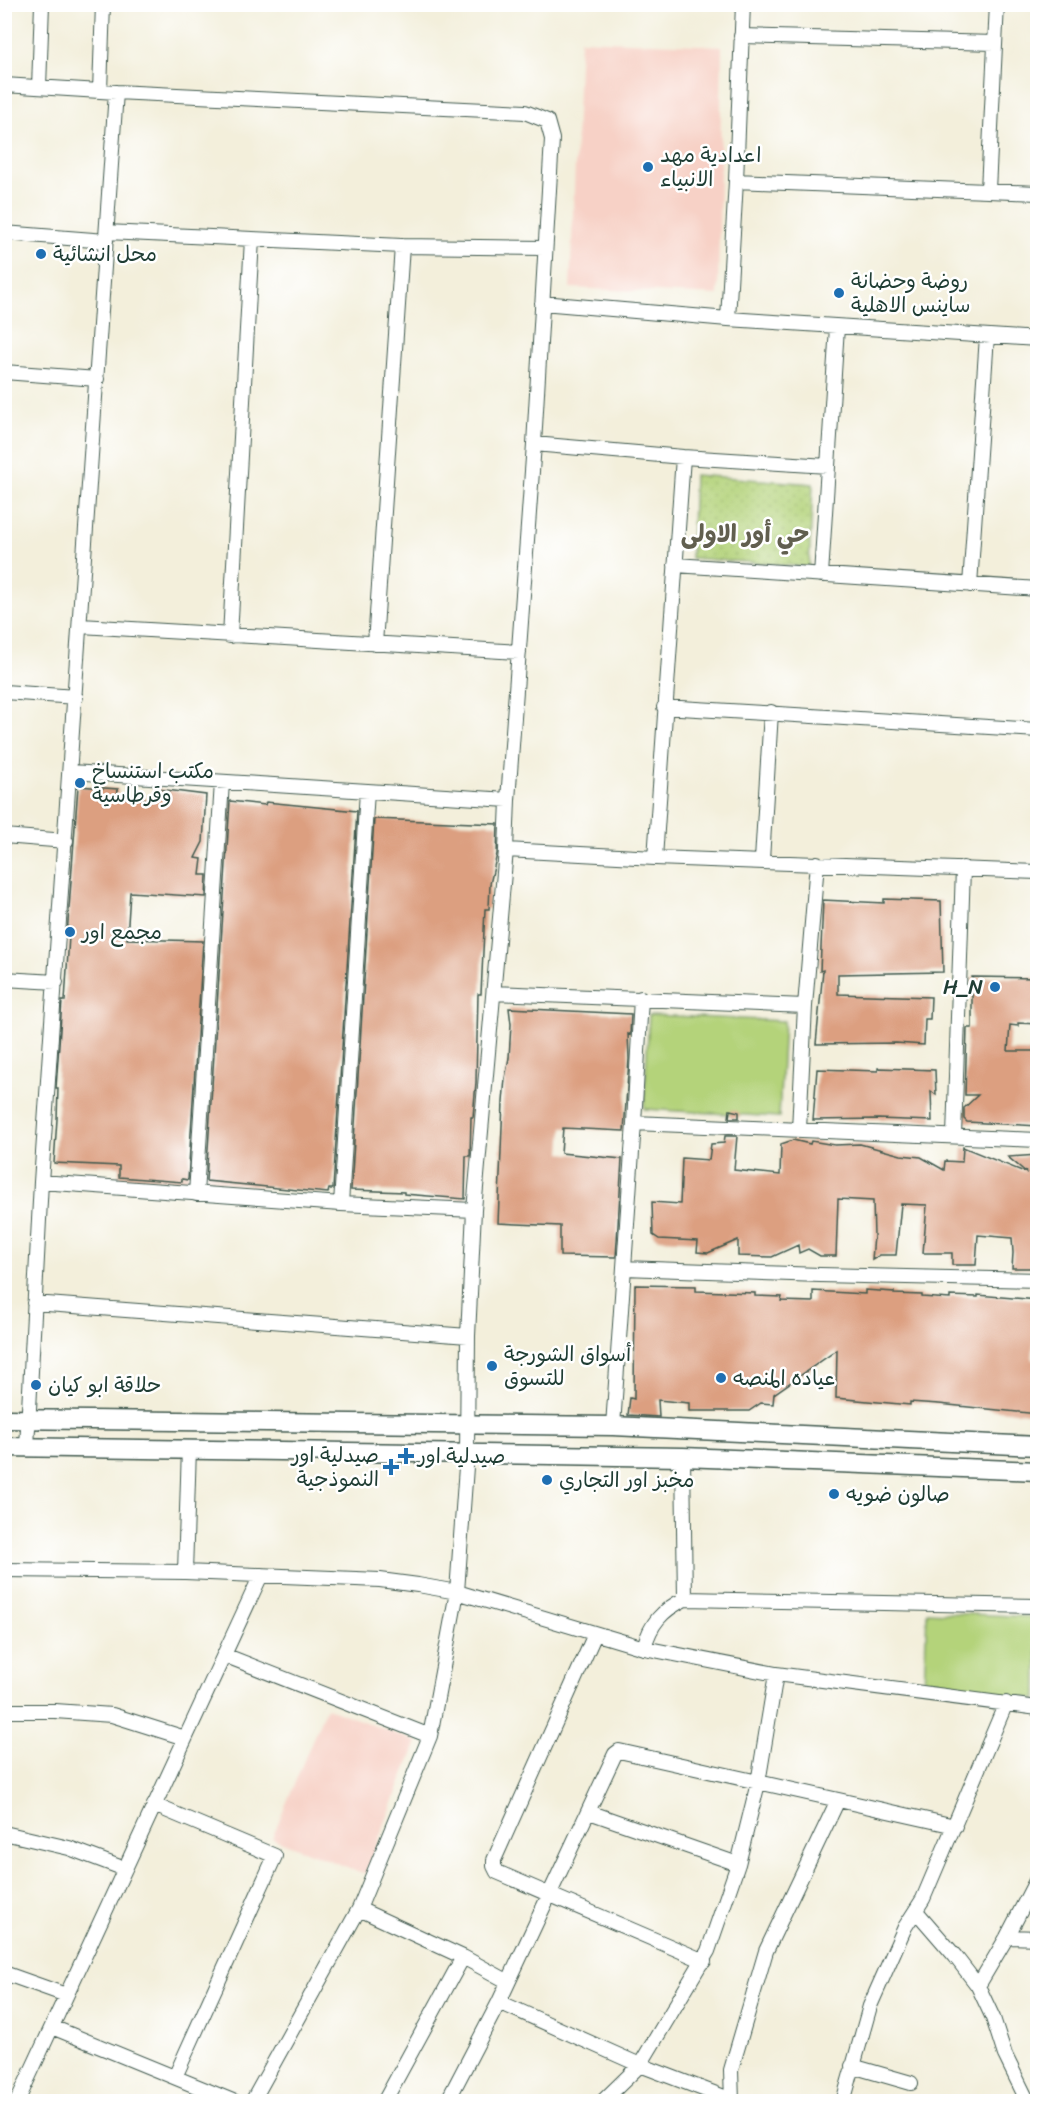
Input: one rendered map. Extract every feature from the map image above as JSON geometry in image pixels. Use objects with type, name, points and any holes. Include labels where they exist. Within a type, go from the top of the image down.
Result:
[{"type":"street","points":[[39,87],[42,4]]},
{"type":"street","points":[[100,91],[103,4]]},
{"type":"street","points":[[728,319],[743,4]]},
{"type":"street","points":[[988,190],[997,4]]},
{"type":"street","points":[[741,36],[995,43]]},
{"type":"street","points":[[4,85],[525,112],[546,121],[552,139],[506,850],[474,1210],[468,1336],[467,1453],[457,1592],[430,1736],[359,1909],[252,2102]]},
{"type":"street","points":[[27,1447],[41,1182],[116,92]]},
{"type":"street","points":[[736,181],[1038,193]]},
{"type":"street","points":[[4,233],[252,239],[402,246],[545,248]]},
{"type":"street","points":[[230,636],[252,239]]},
{"type":"street","points":[[375,644],[402,246]]},
{"type":"street","points":[[542,303],[837,327],[1038,339]]},
{"type":"street","points":[[821,575],[837,327]]},
{"type":"street","points":[[970,585],[987,336]]},
{"type":"street","points":[[4,372],[98,379]]},
{"type":"street","points":[[534,444],[683,457],[828,466]]},
{"type":"street","points":[[655,858],[683,457]]},
{"type":"street","points":[[675,565],[1038,589]]},
{"type":"street","points":[[81,626],[519,652]]},
{"type":"street","points":[[4,692],[76,697]]},
{"type":"street","points":[[664,706],[1038,730]]},
{"type":"street","points":[[762,860],[771,712]]},
{"type":"street","points":[[71,772],[508,800]]},
{"type":"street","points":[[196,1194],[222,782]]},
{"type":"street","points":[[341,1204],[367,792]]},
{"type":"street","points":[[4,836],[66,841]]},
{"type":"street","points":[[506,850],[655,858],[762,860],[1038,872]]},
{"type":"street","points":[[799,1130],[817,863]]},
{"type":"street","points":[[954,1136],[963,868]]},
{"type":"street","points":[[4,979],[56,982]]},
{"type":"street","points":[[494,993],[806,1006]]},
{"type":"street","points":[[613,1426],[634,1123],[640,998]]},
{"type":"street","points":[[634,1123],[1038,1140]]},
{"type":"street","points":[[41,1182],[341,1204],[474,1210]]},
{"type":"street","points":[[624,1268],[1038,1280]]},
{"type":"street","points":[[34,1303],[468,1336]]},
{"type":"street","points":[[4,1419],[613,1426],[1038,1446]]},
{"type":"street","points":[[4,1447],[683,1457],[1038,1471]]},
{"type":"street","points":[[185,1572],[189,1448]]},
{"type":"street","points":[[683,1457],[685,1599]]},
{"type":"street","points":[[4,1570],[185,1572],[380,1580],[457,1592],[644,1648],[776,1674],[1038,1708]]},
{"type":"street","points":[[17,2102],[261,1575]]},
{"type":"street","points":[[644,1648],[650,1629],[662,1613],[685,1599],[1038,1606]]},
{"type":"street","points":[[595,1634],[494,1860],[494,1866],[497,1872],[704,1961]]},
{"type":"street","points":[[224,1656],[430,1736]]},
{"type":"street","points":[[602,2102],[640,2065],[704,1961],[738,1864],[758,1783],[776,1674]]},
{"type":"street","points":[[843,2102],[870,2006],[905,1928],[923,1899],[1006,1703]]},
{"type":"street","points":[[4,1711],[55,1711],[112,1715],[185,1738]]},
{"type":"street","points":[[447,2102],[499,2002],[615,1754],[619,1751],[955,1826]]},
{"type":"street","points":[[499,2002],[640,2065],[732,2101],[731,2070],[766,1951],[838,1800]]},
{"type":"street","points":[[154,1805],[274,1856],[175,2077]]},
{"type":"street","points":[[589,1812],[738,1864]]},
{"type":"street","points":[[4,1833],[69,1848],[125,1869]]},
{"type":"street","points":[[978,1986],[1038,1877]]},
{"type":"street","points":[[359,1909],[463,1957],[507,1981]]},
{"type":"street","points":[[916,1911],[978,1986],[993,2018],[1005,2055],[1028,2102]]},
{"type":"street","points":[[1007,1936],[1038,1938]]},
{"type":"street","points":[[384,2102],[463,1957]]},
{"type":"street","points":[[4,1973],[66,1995]]},
{"type":"street","points":[[52,2027],[175,2077],[219,2099],[235,2102]]},
{"type":"street","points":[[852,2066],[911,2083]]},
{"type":"shaded area","name":"اعدادية مهد الانبياء","points":[[580,40],[722,46],[718,295],[570,288]]},
{"type":"shaded area","points":[[326,1707],[417,1742],[365,1874],[272,1838]]},
{"type":"green space","points":[[694,475],[813,484],[809,567],[691,558]]},
{"type":"green space","points":[[649,1015],[784,1021],[779,1117],[644,1109]]},
{"type":"green space","points":[[927,1612],[1037,1617],[1037,1699],[924,1687]]},
{"type":"building","points":[[78,786],[118,789],[117,798],[157,799],[158,789],[206,795],[203,842],[195,858],[202,859],[200,875],[207,875],[206,897],[130,892],[127,939],[203,941],[188,1180],[182,1179],[182,1182],[119,1177],[119,1166],[54,1163],[58,1088],[56,1088],[62,1001],[65,1001],[69,936],[67,936]]},
{"type":"building","points":[[230,801],[265,805],[266,802],[357,811],[333,1189],[329,1189],[328,1193],[206,1181]]},
{"type":"building","points":[[374,819],[498,824],[497,854],[490,884],[489,909],[485,909],[481,994],[478,994],[476,1082],[473,1117],[471,1117],[470,1156],[466,1156],[465,1199],[404,1194],[404,1192],[351,1190]]},
{"type":"building","points":[[884,899],[941,901],[943,972],[838,974],[838,994],[931,997],[930,1019],[925,1019],[924,1045],[816,1044],[823,970],[820,971],[823,900],[884,903]]},
{"type":"building","points":[[972,977],[1038,978],[1038,1024],[1010,1025],[1008,1051],[1038,1051],[1038,1126],[967,1122],[964,1119],[964,1108],[978,1095],[965,1095],[967,1028],[972,1028]]},
{"type":"building","points":[[509,1008],[631,1014],[630,1035],[628,1034],[629,1059],[624,1131],[563,1128],[561,1153],[622,1159],[616,1257],[560,1256],[560,1226],[498,1223],[503,1102],[511,1024]]},
{"type":"building","points":[[878,1068],[935,1070],[936,1095],[931,1091],[932,1121],[813,1120],[817,1069],[878,1071]]},
{"type":"building","points":[[730,1110],[739,1112],[739,1118],[729,1118]]},
{"type":"building","points":[[725,1136],[737,1136],[734,1170],[780,1175],[781,1144],[793,1140],[810,1144],[811,1141],[835,1145],[860,1144],[901,1155],[921,1157],[944,1170],[945,1161],[962,1162],[963,1147],[1027,1173],[1008,1157],[1038,1155],[1036,1268],[1012,1268],[1012,1238],[978,1235],[976,1265],[952,1265],[952,1253],[923,1253],[927,1205],[901,1204],[896,1255],[880,1255],[872,1260],[873,1201],[838,1199],[836,1256],[820,1256],[808,1249],[799,1253],[798,1245],[772,1257],[738,1256],[738,1240],[708,1253],[697,1252],[698,1241],[659,1239],[653,1235],[652,1202],[680,1204],[682,1158],[709,1160],[711,1144],[724,1143]]},
{"type":"building","points":[[635,1285],[696,1286],[696,1291],[755,1293],[755,1296],[782,1297],[781,1301],[813,1302],[813,1291],[865,1294],[865,1290],[950,1299],[950,1296],[978,1297],[978,1295],[1038,1300],[1032,1360],[1038,1361],[1038,1414],[939,1404],[910,1402],[910,1405],[836,1398],[837,1350],[774,1394],[773,1404],[761,1403],[749,1411],[689,1411],[689,1403],[658,1400],[659,1417],[628,1415],[630,1398],[634,1399]]},
{"type":"place","name":"اعدادية مهد الانبياء","points":[[648,167]]},
{"type":"place","name":"محل انشائية","points":[[41,254]]},
{"type":"place","name":"روضة وحضانة ساينس الاهلية","points":[[839,293]]},
{"type":"place","name":"مكتب استنساخ وقرطاسية","points":[[80,783]]},
{"type":"place","name":"مجمع اور","points":[[70,932]]},
{"type":"place","name":"H_N","points":[[995,987]]},
{"type":"place","name":"أسواق الشورجة للتسوق","points":[[492,1366]]},
{"type":"place","name":"عياده المنصه","points":[[721,1378]]},
{"type":"place","name":"حلاقة ابو كيان","points":[[36,1385]]},
{"type":"place","name":"صيدلية اور","points":[[406,1456]]},
{"type":"place","name":"صيدلية اور النموذجية","points":[[391,1467]]},
{"type":"place","name":"مخبز اور التجاري","points":[[547,1480]]},
{"type":"place","name":"صالون ضويه","points":[[834,1494]]},
{"type":"district","name":"حي أور الاولى","points":[[745,534]]}]
